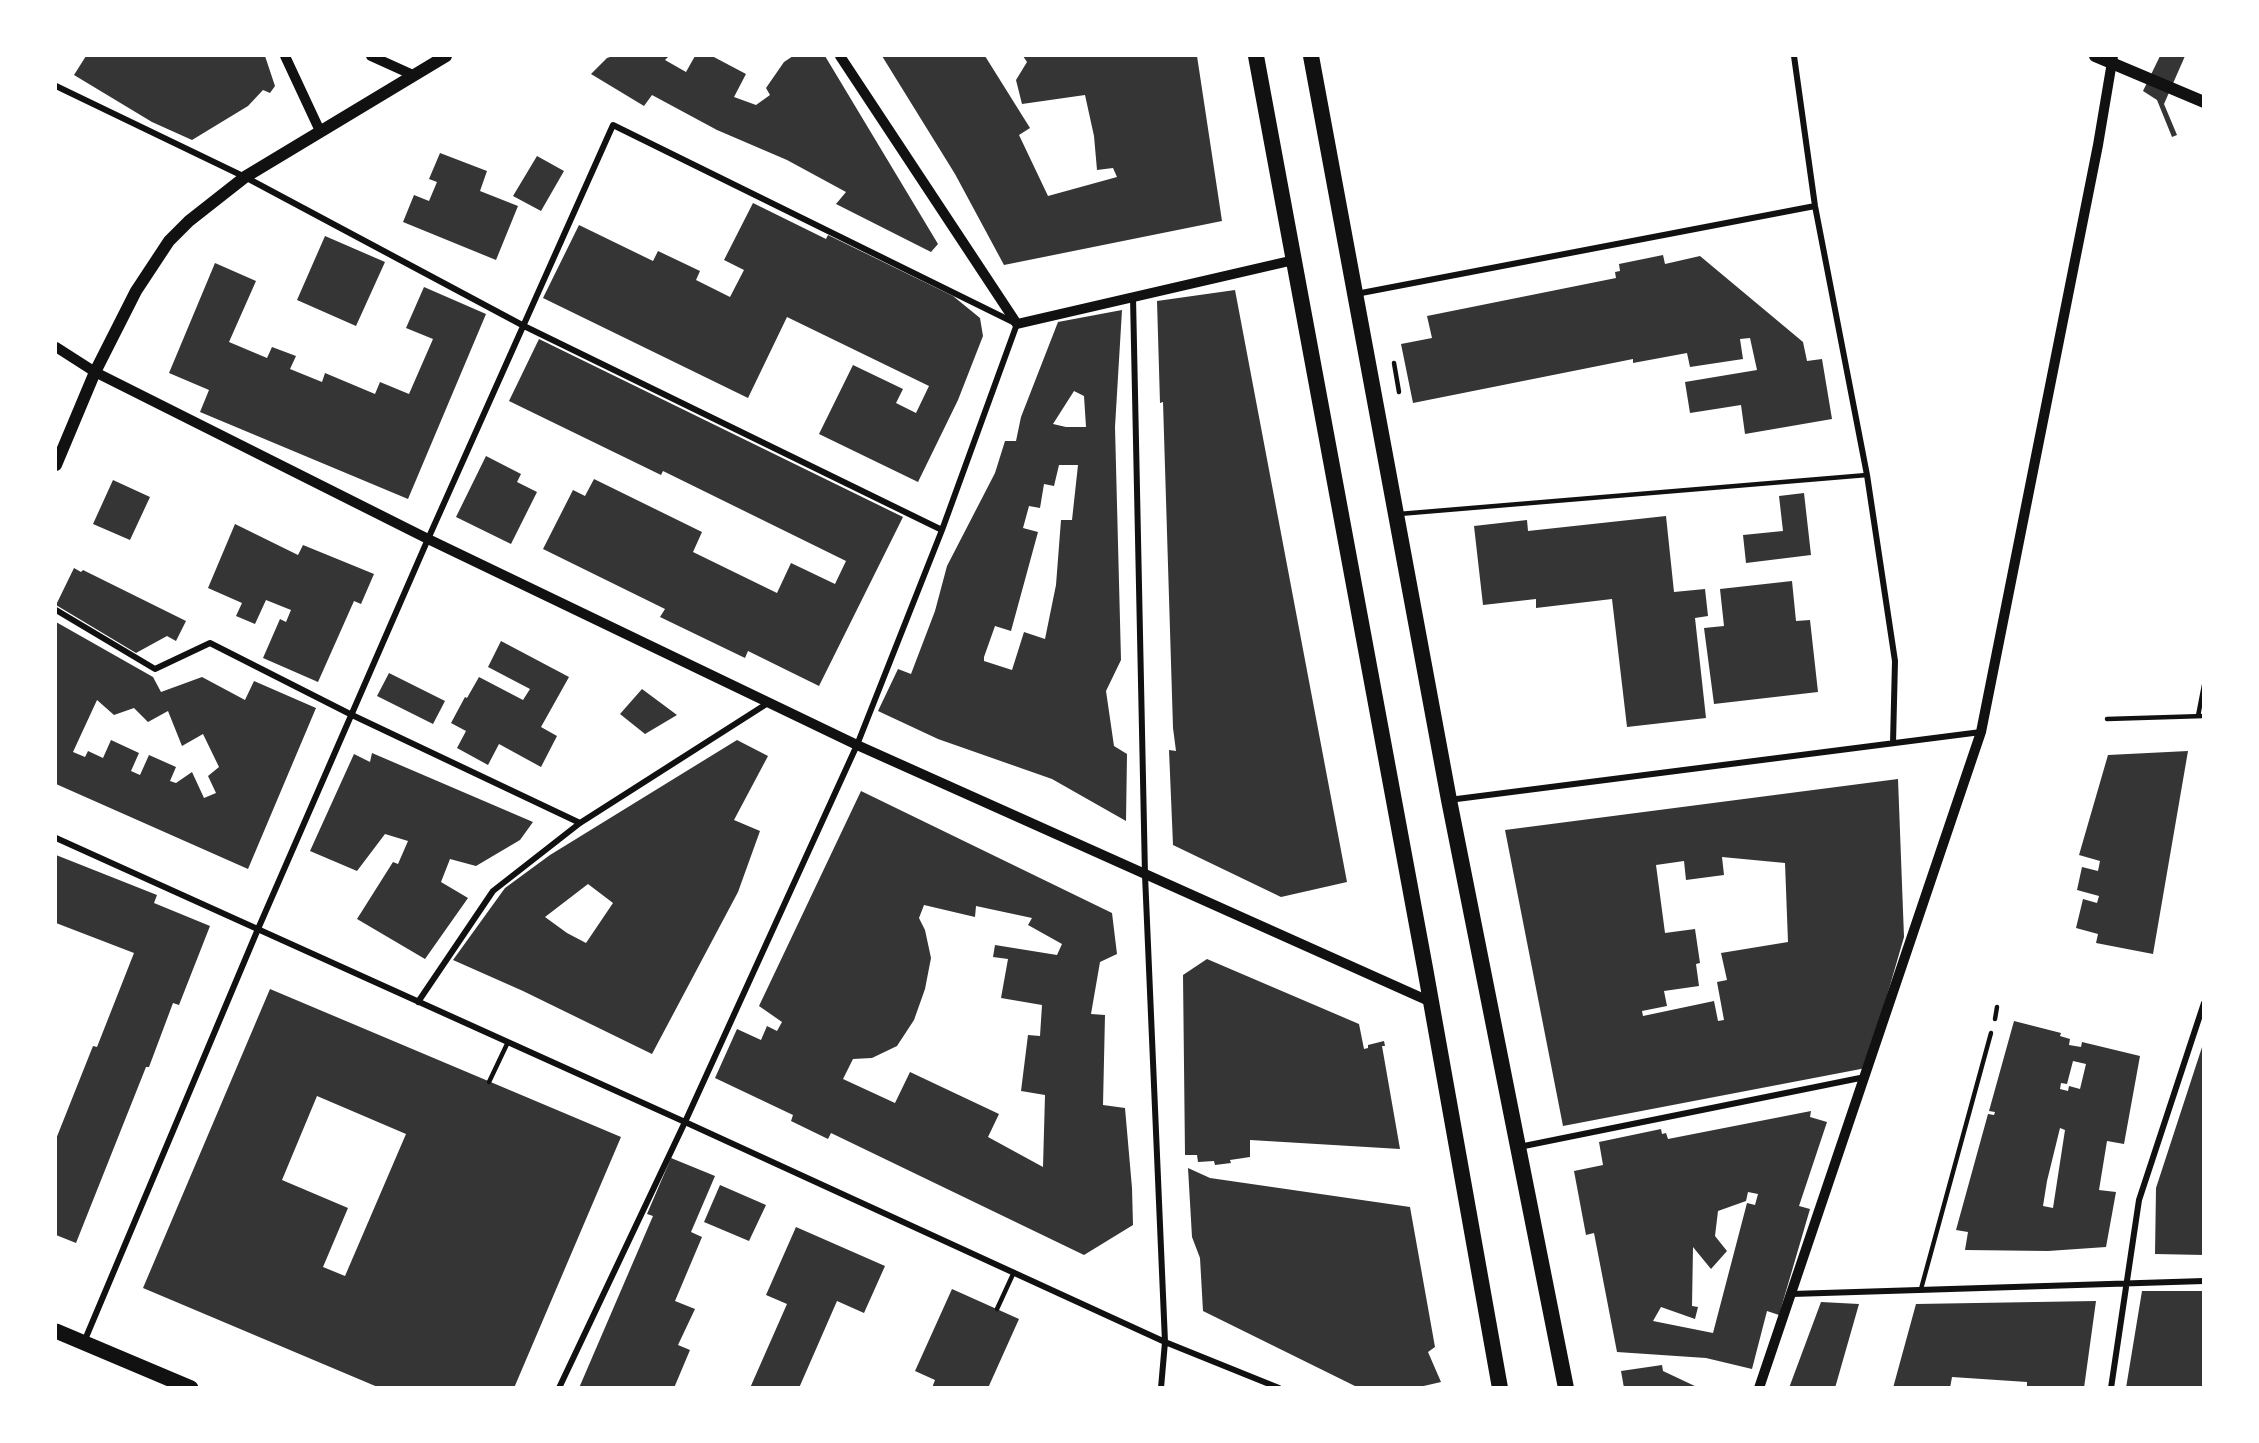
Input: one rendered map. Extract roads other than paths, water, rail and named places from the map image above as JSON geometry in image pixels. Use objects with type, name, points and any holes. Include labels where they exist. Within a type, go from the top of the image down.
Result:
[{"type":"highway","points":[[1256,56],[1500,1388]]},
{"type":"highway","points":[[1311,56],[1449,800],[1566,1388]]},
{"type":"main road","points":[[56,465],[95,372],[136,291],[169,241],[189,221],[245,177],[446,56]]},
{"type":"main road","points":[[2096,56],[2112,59],[2154,82],[2204,102]]},
{"type":"main road","points":[[56,1331],[191,1388]]},
{"type":"street","points":[[285,56],[320,131]]},
{"type":"street","points":[[371,56],[413,75]]},
{"type":"street","points":[[840,56],[1017,324]]},
{"type":"street","points":[[1794,56],[1815,206],[1867,475],[1895,662],[1893,743]]},
{"type":"street","points":[[1760,1388],[1981,732],[2096,156],[2112,59]]},
{"type":"street","points":[[56,86],[245,177],[524,326],[942,530]]},
{"type":"street","points":[[84,1343],[258,929],[428,539],[614,124],[1017,324],[1294,260]]},
{"type":"street","points":[[1355,294],[1815,206]]},
{"type":"street","points":[[1133,297],[1145,875],[1165,1342],[1161,1388]]},
{"type":"street","points":[[559,1388],[685,1122],[857,745],[942,530],[1017,324]]},
{"type":"street","points":[[56,347],[95,372],[428,539],[768,703],[1145,875],[1431,1002]]},
{"type":"street","points":[[56,610],[155,669],[210,643],[352,715],[580,823]]},
{"type":"street","points":[[418,1002],[493,891],[580,823],[768,703]]},
{"type":"street","points":[[1449,800],[1981,732]]},
{"type":"street","points":[[56,838],[1165,1342],[1279,1388]]},
{"type":"street","points":[[2111,1388],[2142,1190],[2204,1003]]},
{"type":"street","points":[[1518,1147],[1866,1077]]},
{"type":"street","points":[[1792,1294],[2204,1281]]},
{"type":"lane","points":[[1394,363],[1400,392]]},
{"type":"lane","points":[[1396,514],[1867,475]]},
{"type":"lane","points":[[2107,719],[2201,716],[2204,685]]},
{"type":"lane","points":[[1995,1019],[1998,1008]]},
{"type":"lane","points":[[1921,1289],[1991,1033]]},
{"type":"lane","points":[[489,1082],[508,1042]]},
{"type":"lane","points":[[997,1309],[1014,1272]]}]
